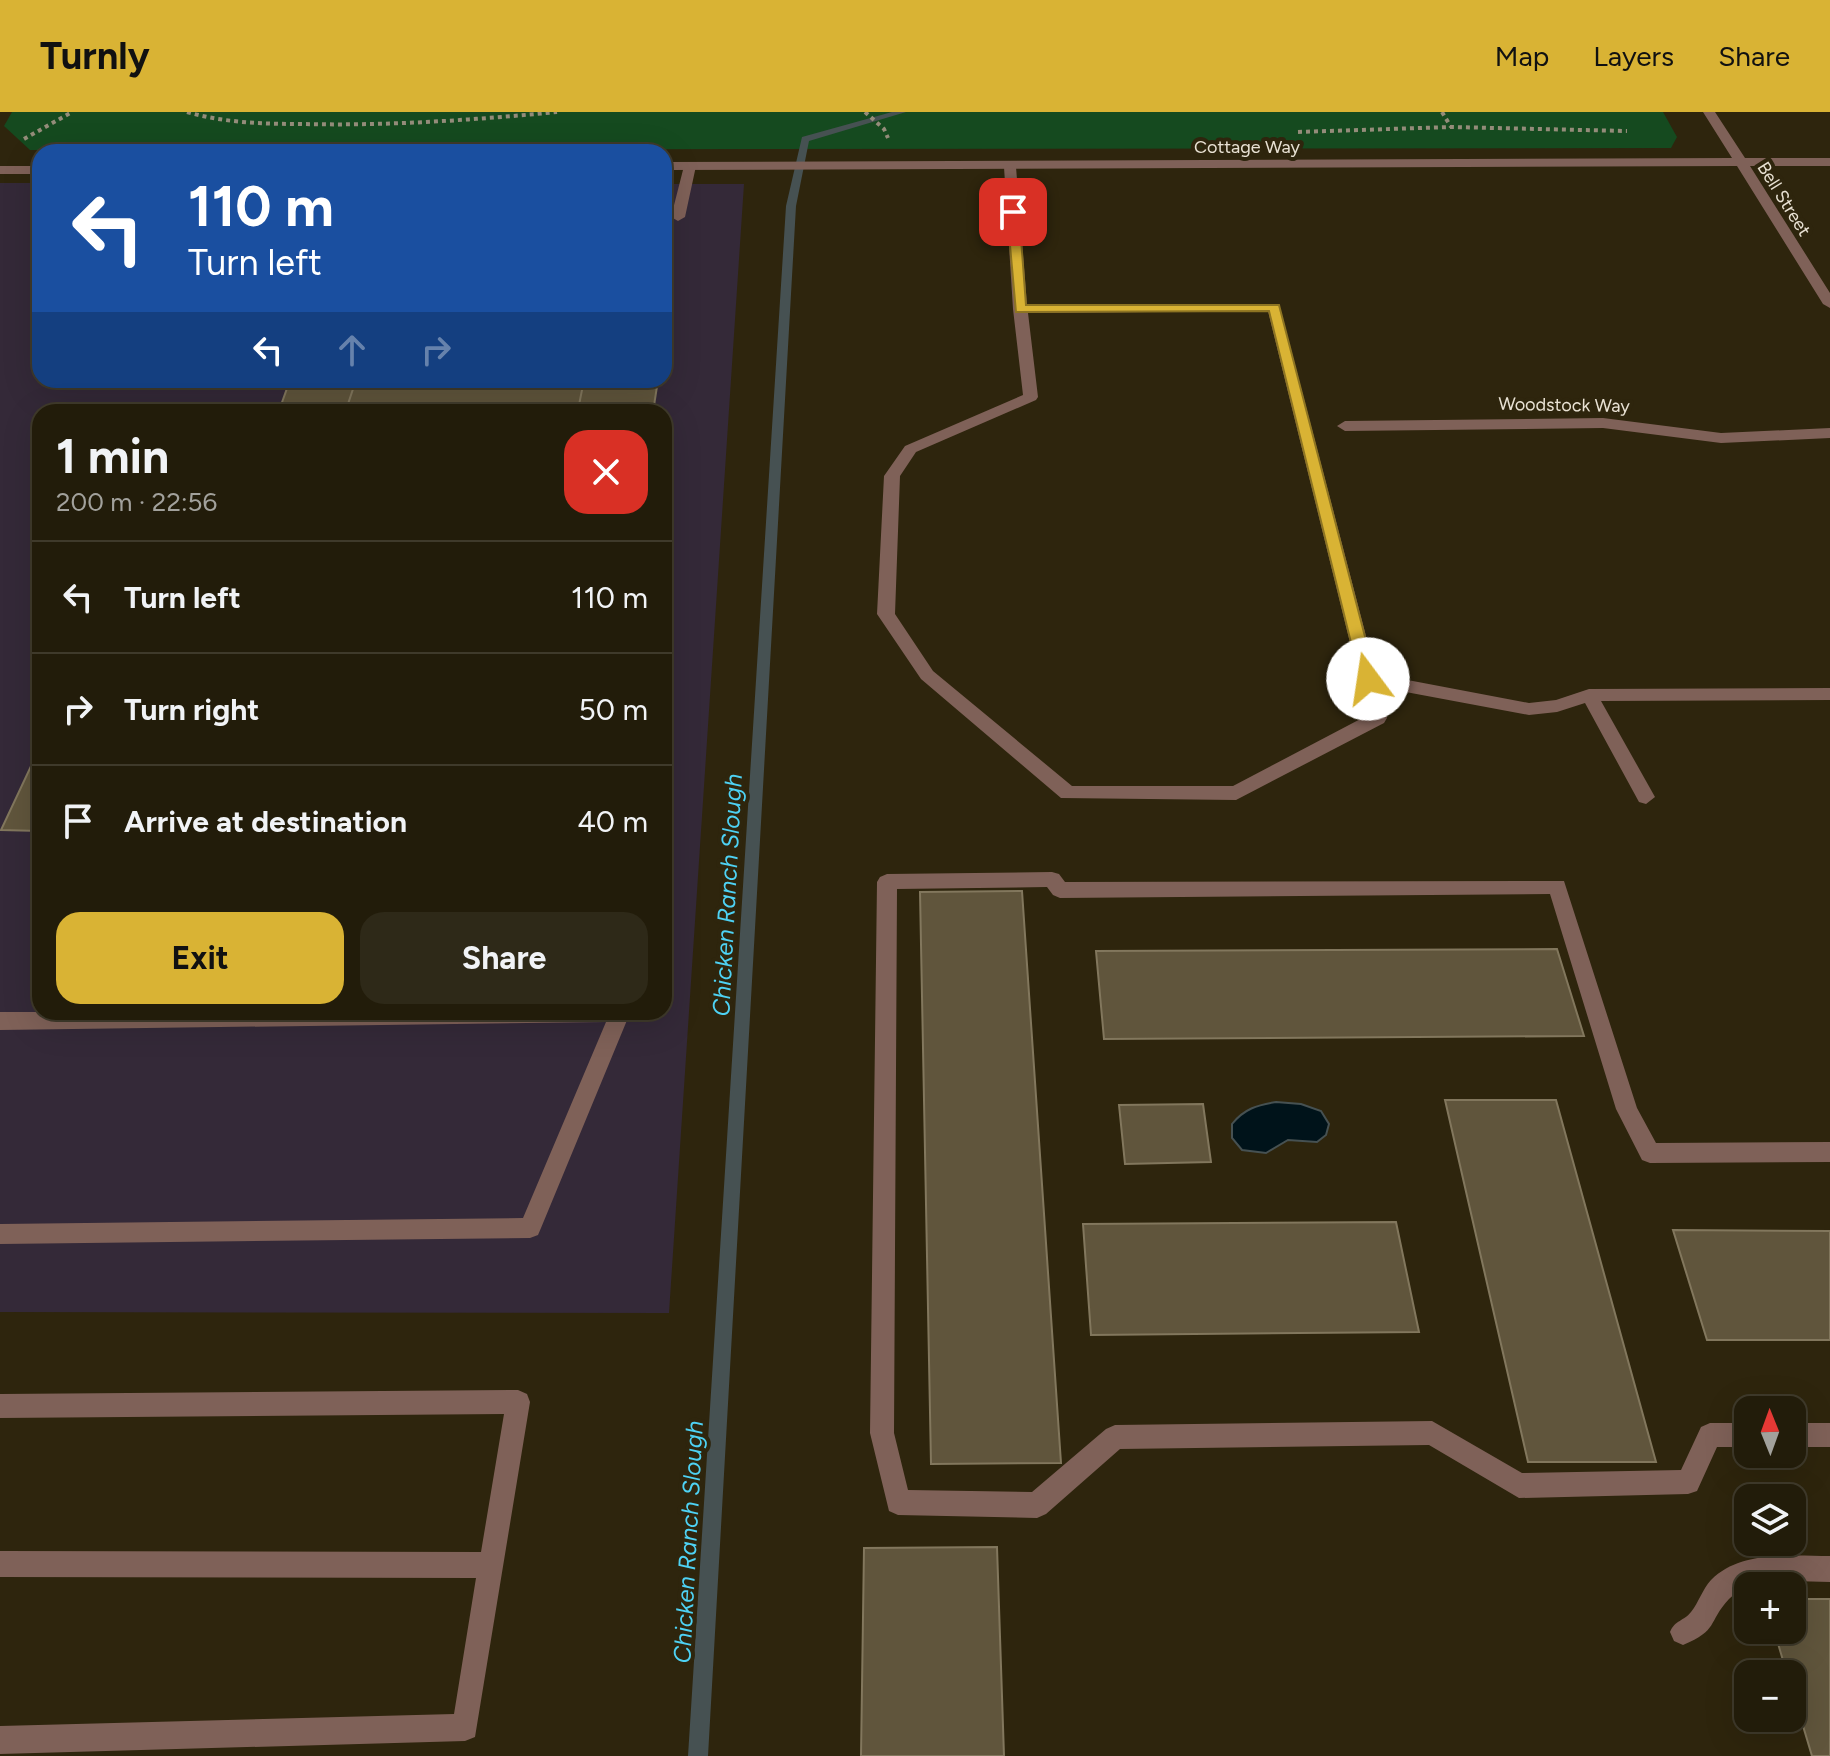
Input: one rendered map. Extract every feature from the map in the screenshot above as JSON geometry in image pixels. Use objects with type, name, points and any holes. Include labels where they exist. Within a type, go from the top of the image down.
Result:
[{"type":"street","name":"Bell Street","points":[[1709,112],[1830,304]]},
{"type":"street","name":"Cottage Way","points":[[672,166],[1830,162]]},
{"type":"street","points":[[678,217],[690,166]]},
{"type":"street","points":[[1010,167],[1020,309],[1031,397],[910,449],[892,476],[886,614],[927,675],[1068,793],[1236,793],[1378,718],[1274,307],[1020,309]]},
{"type":"street","points":[[0,170],[32,170]]},
{"type":"street","name":"Woodstock Way","points":[[1345,426],[1603,423],[1721,438],[1830,433]]},
{"type":"street","points":[[1368,679],[1529,709],[1557,706],[1589,695],[1830,694]]},
{"type":"street","points":[[1589,695],[1646,797]]},
{"type":"street","points":[[1734,1435],[1710,1435],[1688,1482],[1519,1486],[1432,1433],[1115,1437],[1037,1505],[898,1502],[882,1433],[887,882],[1052,879],[1060,890],[1557,886],[1627,1109],[1650,1153],[1830,1152]]},
{"type":"street","points":[[0,1021],[78,1020]]},
{"type":"street","points":[[0,1234],[530,1228],[617,1020]]},
{"type":"street","points":[[0,1406],[518,1402],[465,1727],[0,1740]]},
{"type":"street","points":[[1806,1435],[1830,1435]]},
{"type":"street","points":[[0,1564],[491,1565]]},
{"type":"street","points":[[1683,1632],[1700,1623],[1705,1607],[1733,1576],[1748,1572],[1830,1569]]},
{"type":"path","points":[[23,140],[72,112]]},
{"type":"path","points":[[187,112],[214,121],[320,125],[458,122],[557,112]]},
{"type":"path","points":[[865,112],[884,129]]},
{"type":"path","points":[[1442,112],[1451,127]]},
{"type":"shaded area","points":[[0,183],[32,183],[32,388],[672,388],[672,184],[744,184],[669,1313],[0,1312]]},
{"type":"shaded area","points":[[1276,1102],[1301,1104],[1321,1111],[1329,1124],[1326,1135],[1317,1142],[1288,1140],[1266,1153],[1242,1150],[1232,1138],[1232,1124],[1251,1108]]},
{"type":"green space","points":[[12,112],[1663,112],[1677,137],[1671,148],[672,149],[672,144],[32,144],[30,150],[4,126]]},
{"type":"building","points":[[287,388],[353,388],[348,404],[281,404]]},
{"type":"building","points":[[353,388],[582,388],[579,404],[348,404]]},
{"type":"building","points":[[582,388],[657,388],[654,404],[579,404]]},
{"type":"building","points":[[32,764],[32,831],[1,830]]},
{"type":"building","points":[[1022,891],[1061,1463],[931,1464],[920,892]]},
{"type":"building","points":[[1557,949],[1584,1036],[1104,1039],[1096,951]]},
{"type":"building","points":[[1445,1100],[1556,1100],[1656,1462],[1528,1462]]},
{"type":"building","points":[[1203,1104],[1211,1162],[1125,1164],[1119,1105]]},
{"type":"building","points":[[1396,1222],[1419,1332],[1091,1335],[1083,1224]]},
{"type":"building","points":[[1673,1230],[1830,1231],[1830,1340],[1707,1340]]},
{"type":"building","points":[[997,1547],[1004,1756],[861,1756],[864,1548]]},
{"type":"building","points":[[1806,1599],[1830,1599],[1830,1756],[1812,1756],[1805,1732],[1806,1660],[1783,1660],[1778,1644],[1806,1644]]},
{"type":"waterway","name":"Chicken Ranch Slough","points":[[698,1756],[791,206],[805,139],[902,112]]},
{"type":"route","points":[[1013,212],[1020,309],[1274,307],[1368,679]]}]
